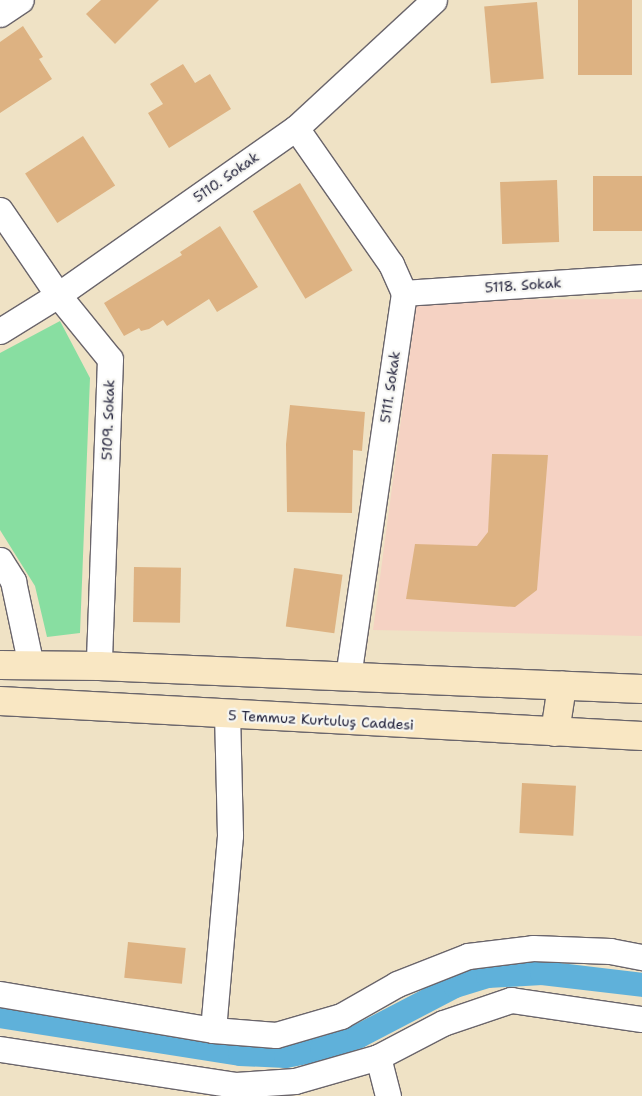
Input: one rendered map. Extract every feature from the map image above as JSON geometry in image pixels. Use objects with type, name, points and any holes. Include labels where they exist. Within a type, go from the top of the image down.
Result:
[{"type":"main road","points":[[0,665],[99,666],[642,689]]},
{"type":"main road","points":[[556,732],[562,686]]},
{"type":"main road","name":"5 Temmuz Kurtuluş Caddesi","points":[[0,701],[227,715],[642,736]]},
{"type":"street","points":[[0,14],[21,0]]},
{"type":"street","name":"5110. Sokak","points":[[0,332],[58,295],[296,128],[430,1]]},
{"type":"street","points":[[296,128],[392,264],[404,293]]},
{"type":"street","name":"5109. Sokak","points":[[0,210],[58,295],[110,359],[99,666]]},
{"type":"street","name":"5118. Sokak","points":[[404,293],[642,277]]},
{"type":"street","name":"5111. Sokak","points":[[348,676],[404,293]]},
{"type":"street","points":[[0,560],[13,581],[30,666]]},
{"type":"street","points":[[212,1030],[230,835],[227,715]]},
{"type":"street","points":[[0,994],[212,1030],[276,1035],[341,1016],[397,984],[468,956],[533,948],[610,951],[642,957]]},
{"type":"street","points":[[0,1049],[236,1085],[295,1082],[378,1057],[443,1024],[511,1000],[642,1019]]},
{"type":"street","points":[[378,1057],[388,1096]]},
{"type":"shaded area","points":[[642,299],[642,636],[373,630],[417,300]]},
{"type":"green space","points":[[60,321],[90,378],[80,633],[47,637],[35,586],[0,530],[0,353]]},
{"type":"building","points":[[101,0],[159,0],[115,44],[86,14]]},
{"type":"building","points":[[578,0],[632,0],[632,75],[578,75]]},
{"type":"building","points":[[537,2],[544,79],[491,83],[484,7]]},
{"type":"building","points":[[23,26],[43,57],[39,59],[52,79],[0,113],[0,42]]},
{"type":"building","points":[[183,64],[195,83],[210,74],[231,109],[169,148],[148,113],[163,104],[150,84]]},
{"type":"building","points":[[83,136],[115,185],[57,223],[25,174]]},
{"type":"building","points":[[593,176],[642,176],[642,231],[593,231]]},
{"type":"building","points":[[557,180],[559,242],[502,244],[500,182]]},
{"type":"building","points":[[300,183],[353,270],[305,299],[253,211]]},
{"type":"building","points":[[220,226],[258,287],[217,312],[209,299],[167,326],[163,320],[149,329],[141,331],[139,328],[124,336],[104,303],[182,255],[180,252]]},
{"type":"building","points":[[290,405],[365,412],[362,451],[353,450],[352,513],[287,512],[286,444]]},
{"type":"building","points":[[492,454],[548,455],[537,590],[515,607],[406,599],[415,544],[477,546],[488,532]]},
{"type":"building","points":[[134,567],[181,568],[180,623],[133,622]]},
{"type":"building","points":[[294,568],[343,575],[334,633],[286,626]]},
{"type":"building","points":[[522,783],[576,786],[573,836],[519,833]]},
{"type":"building","points":[[128,942],[186,948],[182,984],[124,978]]},
{"type":"waterway","points":[[0,1016],[240,1054],[286,1056],[322,1049],[359,1036],[455,986],[488,976],[542,973],[642,985]]}]
